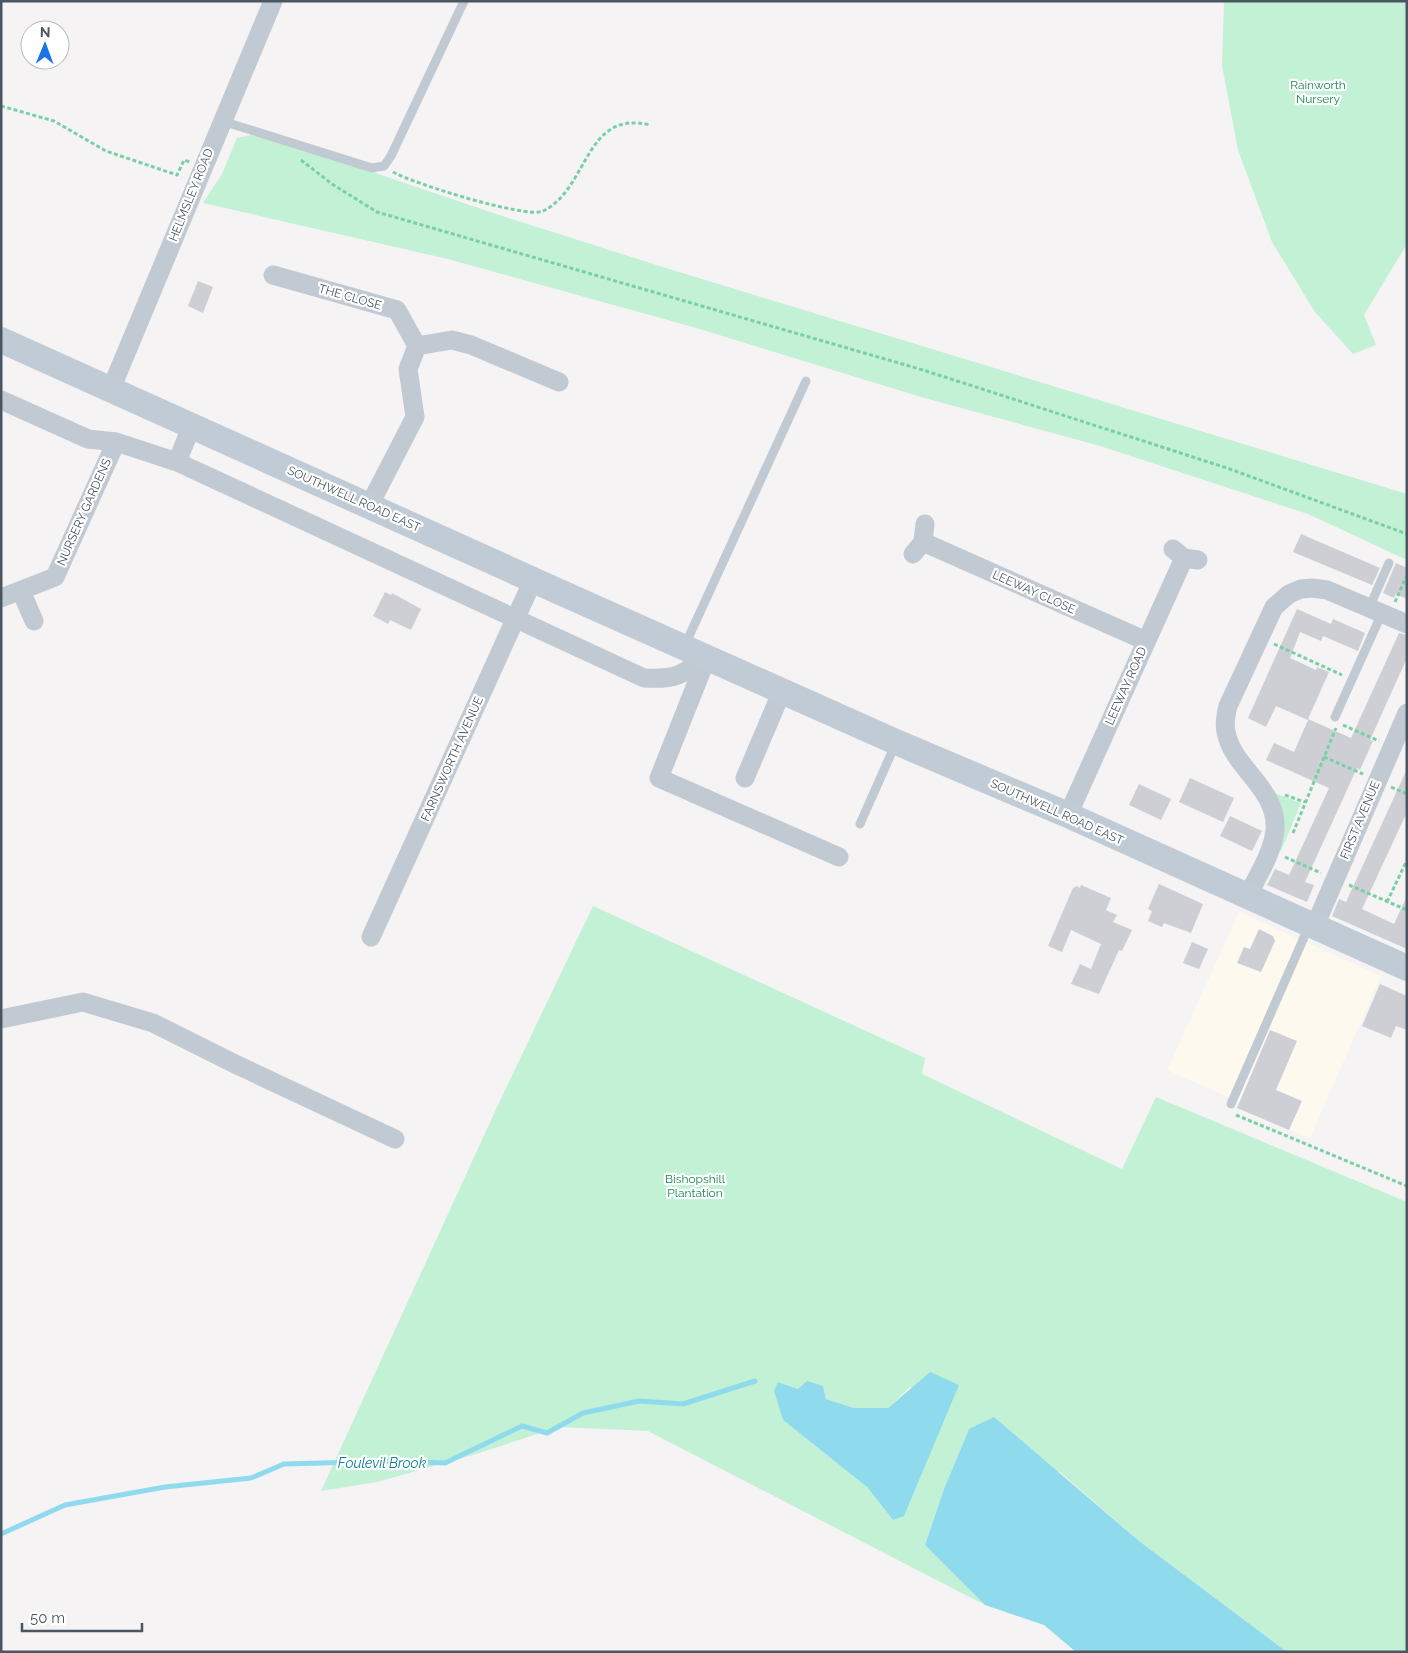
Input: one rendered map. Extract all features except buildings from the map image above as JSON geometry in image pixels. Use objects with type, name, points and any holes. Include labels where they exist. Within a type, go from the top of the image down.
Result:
[{"type":"main road","name":"SOUTHWELL ROAD EAST","points":[[1,340],[533,580],[896,742],[1068,815],[1311,927],[1407,968]]},
{"type":"street","name":"HELMSLEY ROAD","points":[[112,389],[222,121],[267,4]]},
{"type":"street","name":"THE CLOSE","points":[[274,275],[396,310],[417,346]]},
{"type":"street","points":[[369,506],[415,417],[408,368],[417,346],[452,340],[471,345],[517,374],[559,382]]},
{"type":"street","points":[[1,400],[88,439],[116,442],[177,462],[644,678],[662,679],[681,675],[695,652]]},
{"type":"street","points":[[177,462],[192,425]]},
{"type":"street","name":"NURSERY GARDENS","points":[[1,598],[55,577],[116,442]]},
{"type":"street","name":"LEEWAY CLOSE","points":[[920,540],[1146,641]]},
{"type":"street","name":"LEEWAY ROAD","points":[[1068,815],[1185,556]]},
{"type":"street","name":"FARNSWORTH AVENUE","points":[[372,937],[533,580]]},
{"type":"street","points":[[1247,897],[1269,850],[1275,830],[1274,814],[1268,798],[1229,743],[1225,731],[1225,719],[1228,706],[1274,607],[1280,600],[1301,589],[1327,590],[1407,624]]},
{"type":"street","points":[[21,591],[34,621]]},
{"type":"street","points":[[695,652],[659,778],[839,857]]},
{"type":"street","points":[[745,778],[782,691]]},
{"type":"street","name":"FIRST AVENUE","points":[[1311,927],[1407,713]]},
{"type":"street","points":[[1,1019],[83,1002],[153,1023],[394,1139]]},
{"type":"lane","points":[[222,121],[372,168],[384,166],[391,156],[464,1]]},
{"type":"lane","points":[[695,652],[806,381]]},
{"type":"lane","points":[[1335,717],[1353,680],[1380,613],[1389,563]]},
{"type":"lane","points":[[860,824],[896,742]]},
{"type":"lane","points":[[1231,1104],[1311,927]]},
{"type":"path","points":[[1,106],[54,121],[106,151],[177,175],[184,160]]},
{"type":"path","points":[[384,166],[412,182],[513,210],[541,212],[556,203],[599,140],[616,125],[633,121],[650,125]]},
{"type":"path","points":[[296,157],[310,165],[332,184],[377,212],[923,370],[1228,468],[1407,534]]},
{"type":"path","points":[[1380,613],[1407,575]]},
{"type":"path","points":[[1260,638],[1353,680]]},
{"type":"path","points":[[1290,838],[1338,723],[1392,746]]},
{"type":"path","points":[[1283,856],[1287,847]]},
{"type":"path","points":[[1387,902],[1407,860]]},
{"type":"path","points":[[1231,1104],[1227,1111],[1407,1186]]},
{"type":"shaded area","points":[[1239,912],[1381,976],[1310,1138],[1237,1108],[1239,1102],[1167,1070]]},
{"type":"green space","name":"Rainworth Nursery","points":[[1224,1],[1407,1],[1407,244],[1364,315],[1376,345],[1353,354],[1315,312],[1272,242],[1238,150],[1222,65]]},
{"type":"green space","points":[[251,135],[305,149],[499,215],[666,268],[1407,494],[1407,560],[1308,514],[1100,446],[921,397],[693,327],[448,259],[203,203],[222,174],[237,138]]},
{"type":"green space","points":[[1272,792],[1301,803],[1281,851],[1275,849]]},
{"type":"green space","name":"Bishopshill Plantation","points":[[593,906],[925,1058],[922,1074],[1122,1169],[1156,1097],[1407,1202],[1407,1652],[1287,1652],[1139,1541],[1060,1472],[969,1429],[944,1489],[925,1545],[985,1605],[648,1431],[559,1427],[473,1455],[377,1482],[321,1491],[498,1105]],"holes":[[[778,1382],[798,1389],[823,1386],[826,1399],[854,1408],[888,1408],[911,1386],[893,1520],[867,1487],[783,1420]]]},
{"type":"water","points":[[930,1372],[959,1385],[904,1516],[893,1520],[867,1487],[783,1420],[774,1391],[778,1382],[798,1389],[807,1381],[823,1386],[826,1399],[854,1408],[888,1408]]},
{"type":"water","points":[[994,1417],[1139,1541],[1287,1652],[1076,1652],[1044,1625],[985,1605],[925,1545],[944,1489],[969,1429]]},
{"type":"waterway","name":"Foulevil Brook","points":[[1,1534],[65,1505],[165,1487],[251,1478],[284,1464],[398,1461],[445,1463],[522,1426],[547,1433],[583,1413],[639,1401],[683,1404],[755,1381]]}]
